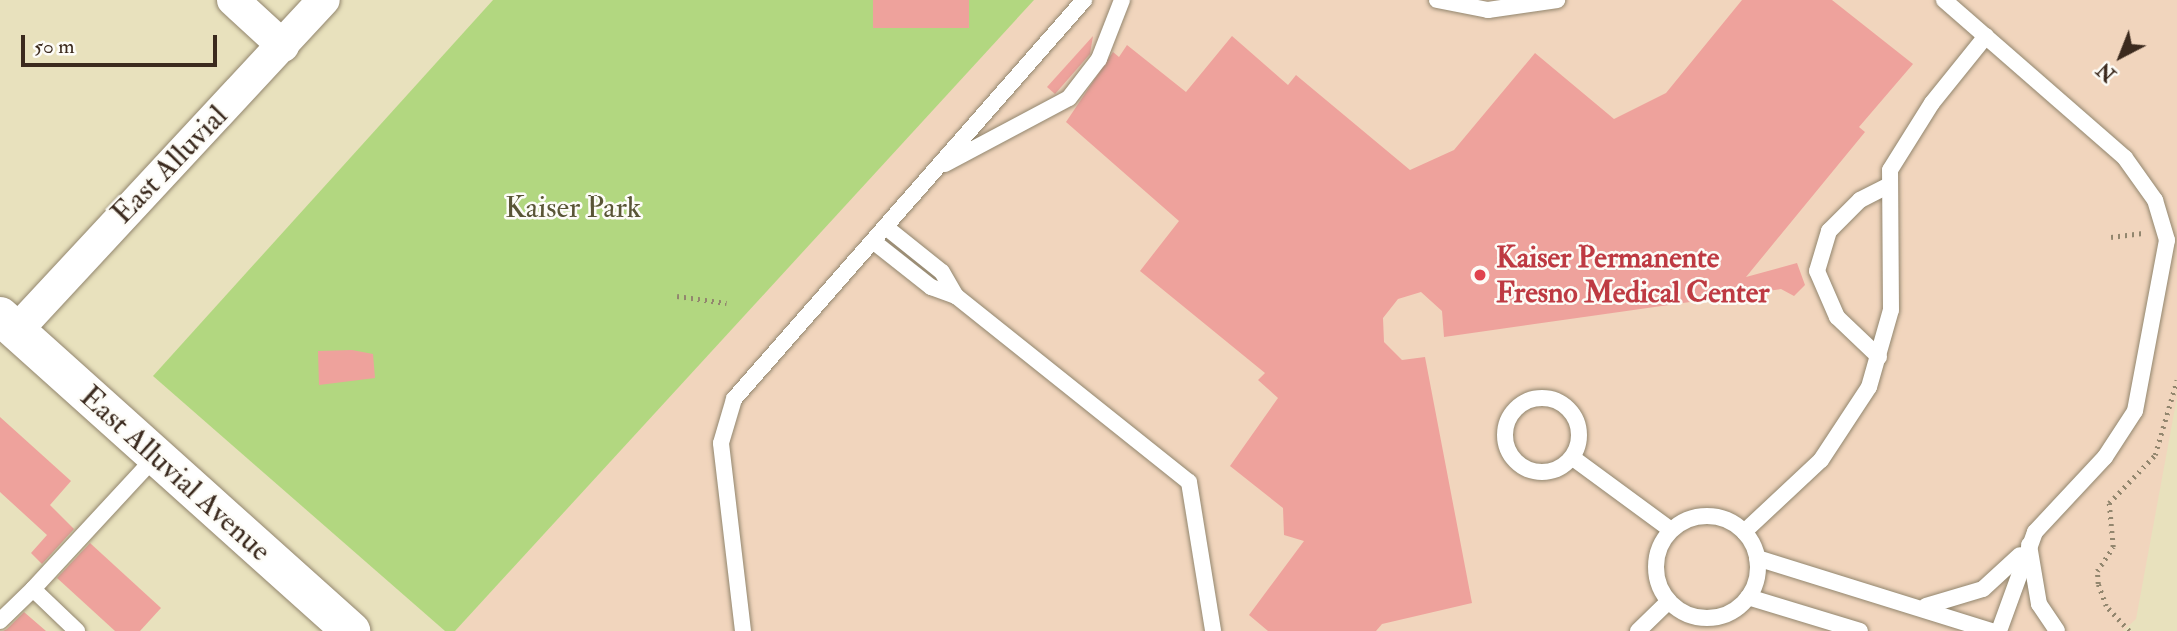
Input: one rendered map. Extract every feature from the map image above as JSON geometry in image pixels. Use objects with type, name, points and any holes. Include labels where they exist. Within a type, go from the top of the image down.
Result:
[{"type":"main road","name":"East Alluvial Avenue","points":[[8,324],[351,631]]},
{"type":"street","points":[[233,0],[283,46]]},
{"type":"street","name":"East Alluvial","points":[[8,324],[283,46],[324,0]]},
{"type":"lane","points":[[743,631],[724,489],[725,418],[746,379],[887,228],[1084,0]]},
{"type":"lane","points":[[939,167],[1069,98],[1099,60],[1122,0]]},
{"type":"lane","points":[[1437,0],[1488,10],[1557,0]]},
{"type":"lane","points":[[1913,605],[1969,597],[1998,579],[2105,457],[2135,411],[2167,240],[2155,200],[2125,158],[1944,0]]},
{"type":"lane","points":[[1744,532],[1838,439],[1879,357],[1891,310],[1887,186],[1899,149],[1986,36]]},
{"type":"lane","points":[[1879,357],[1837,317],[1817,271],[1829,231],[1860,200],[1887,186]]},
{"type":"lane","points":[[887,228],[942,272],[957,296],[1189,482],[1213,631]]},
{"type":"lane","points":[[874,242],[931,287],[957,296]]},
{"type":"lane","points":[[1535,398],[1560,401],[1580,433],[1573,457],[1550,472],[1519,464],[1505,436],[1513,412],[1535,398]]},
{"type":"lane","points":[[0,621],[156,456]]},
{"type":"lane","points":[[1573,457],[1671,530]]},
{"type":"lane","points":[[1669,601],[1656,557],[1671,530],[1700,516],[1732,522],[1744,532],[1757,558],[1748,597]]},
{"type":"lane","points":[[1999,631],[2028,544]]},
{"type":"lane","points":[[2028,544],[2039,604],[2057,631]]},
{"type":"lane","points":[[1757,558],[1991,631]]},
{"type":"lane","points":[[33,589],[70,629]]},
{"type":"lane","points":[[1669,601],[1710,618],[1748,597],[1860,631]]},
{"type":"lane","points":[[1638,631],[1669,601]]},
{"type":"path","points":[[2112,237],[2146,232]]},
{"type":"path","points":[[677,296],[727,303]]},
{"type":"path","points":[[2129,631],[2106,606],[2098,583],[2097,572],[2113,547],[2107,517],[2116,489],[2162,441],[2164,407],[2177,380]]},
{"type":"shaded area","name":"Kaiser Permanente Fresno Medical Center","points":[[1033,0],[2177,0],[2177,397],[2136,619],[2123,631],[455,631]]},
{"type":"green space","name":"Kaiser Park","points":[[493,0],[1034,0],[455,631],[445,631],[153,376]]},
{"type":"building","points":[[873,0],[969,0],[969,28],[873,28]]},
{"type":"building","name":"Kaiser Permanente Fresno Medical Center","points":[[1742,0],[1832,0],[1913,64],[1859,127],[1865,132],[1746,277],[1797,263],[1805,285],[1794,296],[1781,289],[1444,337],[1442,311],[1421,292],[1398,299],[1383,318],[1384,342],[1402,360],[1425,357],[1472,603],[1382,624],[1376,631],[1268,631],[1249,615],[1304,541],[1284,535],[1283,508],[1230,466],[1278,398],[1258,380],[1265,373],[1140,271],[1179,221],[1066,122],[1113,52],[1119,57],[1127,45],[1186,92],[1232,36],[1288,85],[1296,75],[1410,170],[1454,150],[1535,53],[1614,119],[1666,93]]},
{"type":"building","points":[[1093,36],[1090,54],[1055,94],[1047,87]]},
{"type":"building","points":[[352,350],[373,354],[375,378],[319,385],[318,351]]},
{"type":"building","points":[[0,417],[71,481],[50,505],[74,529],[42,564],[31,553],[47,535],[0,492]]},
{"type":"building","points":[[90,543],[161,608],[140,631],[115,631],[57,578]]},
{"type":"building","points":[[24,612],[46,631],[3,631]]},
{"type":"place","name":"Kaiser Permanente Fresno Medical Center","points":[[1480,275]]}]
